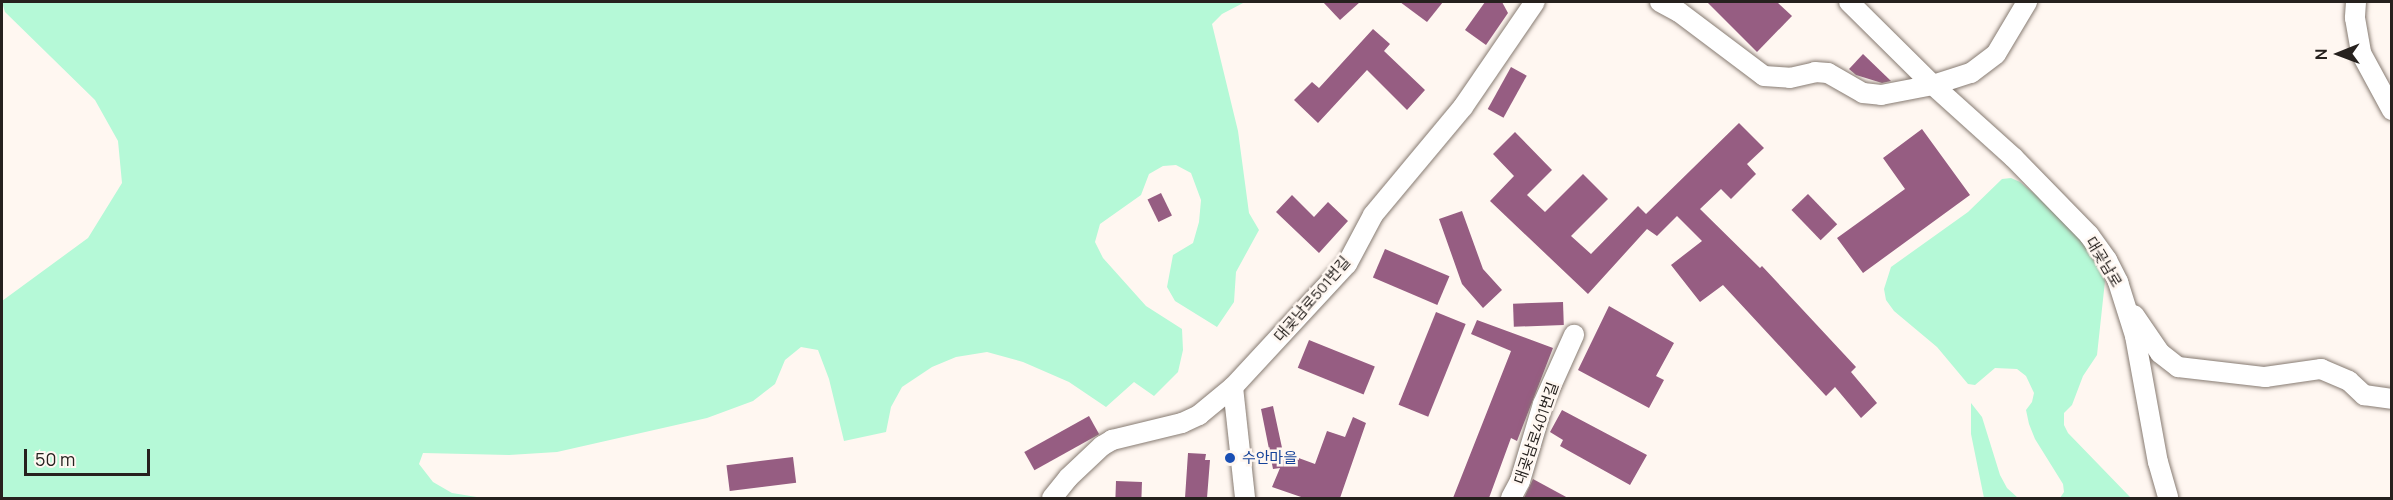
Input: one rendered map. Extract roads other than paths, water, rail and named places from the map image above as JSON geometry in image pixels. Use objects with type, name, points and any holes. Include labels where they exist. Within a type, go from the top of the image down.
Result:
[{"type":"street","name":"대곶남로501번길","points":[[1052,498],[1068,478],[1102,446],[1112,440],[1182,423],[1199,415],[1233,387],[1347,264],[1373,215],[1462,107],[1536,2]]},
{"type":"street","points":[[1660,2],[1679,12],[1764,76],[1783,79],[1815,72],[1828,73],[1863,93],[1881,95],[1933,85],[1971,73],[1996,54],[2027,2]]},
{"type":"street","name":"대곶남로","points":[[1849,2],[1933,85],[2013,157],[2089,235],[2111,267],[2127,305],[2168,498]]},
{"type":"street","points":[[2356,2],[2355,18],[2361,53],[2391,110]]},
{"type":"street","points":[[2127,305],[2160,353],[2178,367],[2265,377],[2320,369],[2349,381],[2364,395],[2391,399]]},
{"type":"street","name":"대곶남로401번길","points":[[1511,498],[1520,481],[1543,404],[1574,335]]},
{"type":"street","points":[[1233,387],[1245,498]]},
{"type":"place","name":"수안마을","points":[[1230,458]]}]
